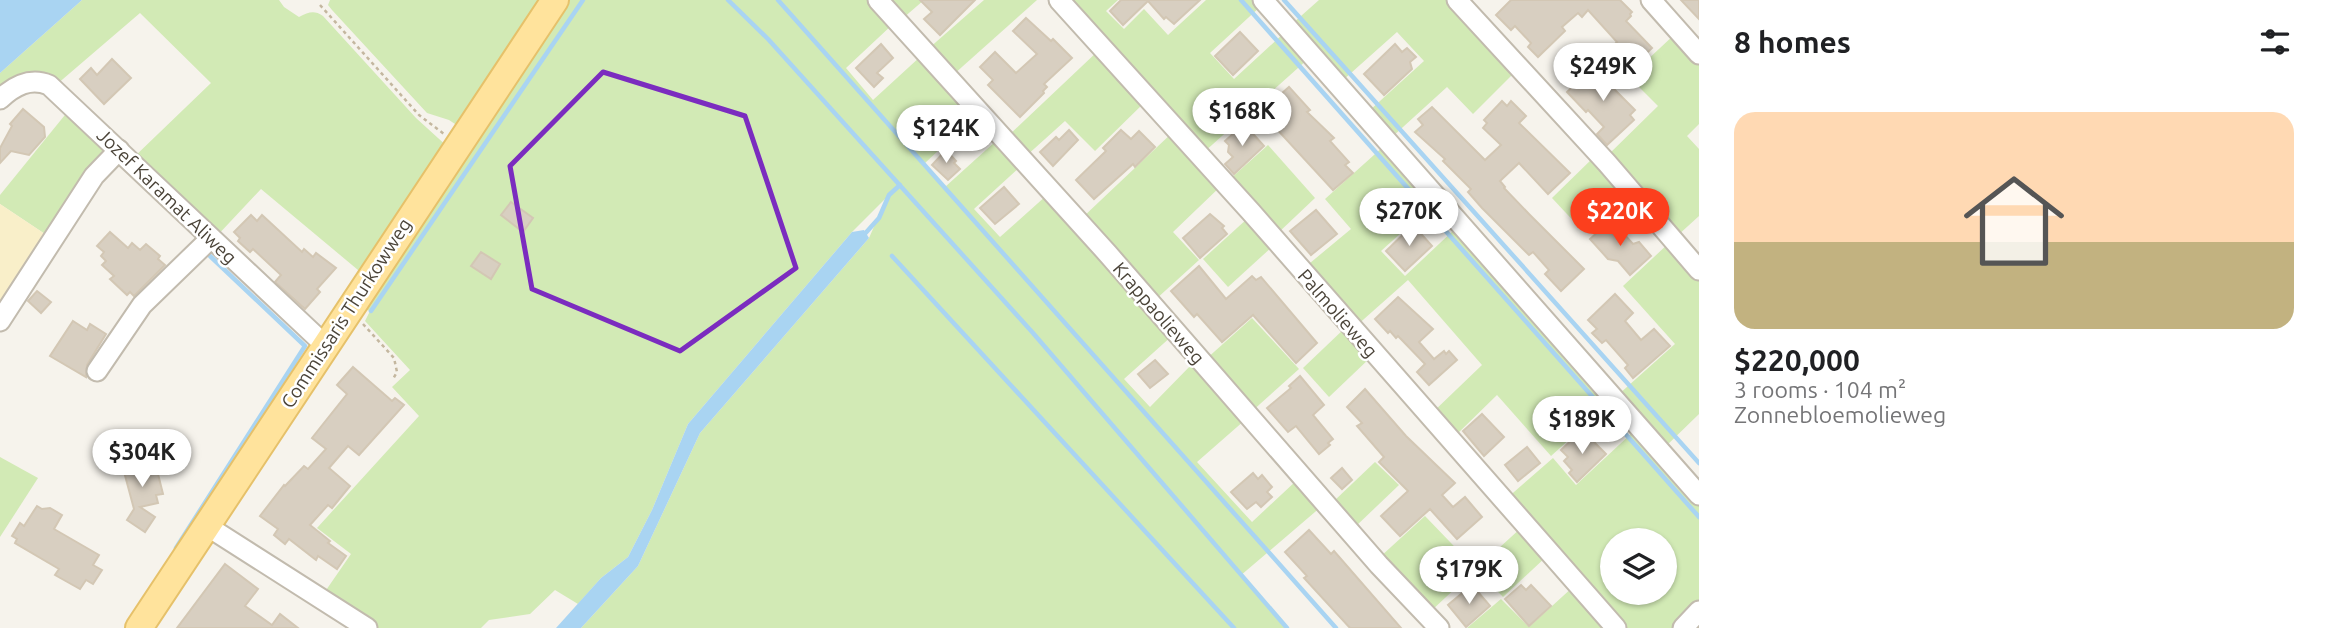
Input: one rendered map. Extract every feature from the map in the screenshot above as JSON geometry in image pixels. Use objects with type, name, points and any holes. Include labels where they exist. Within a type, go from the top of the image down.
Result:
[{"type":"main road","name":"Commissaris Thurkowweg","points":[[139,628],[555,0]]},
{"type":"street","name":"Krappaolieweg","points":[[878,0],[1108,254],[1362,545],[1439,628]]},
{"type":"street","name":"Palmolieweg","points":[[1059,0],[1251,212],[1616,628]]},
{"type":"street","points":[[1263,0],[1699,495]]},
{"type":"street","points":[[1457,0],[1606,163],[1699,270]]},
{"type":"street","points":[[1651,0],[1699,54]]},
{"type":"street","name":"Jozef Karamat Aliweg","points":[[0,99],[19,85],[41,81],[58,93],[325,345]]},
{"type":"street","points":[[0,321],[94,176],[119,150]]},
{"type":"street","points":[[97,371],[142,305],[210,239]]},
{"type":"street","points":[[207,526],[367,628]]},
{"type":"street","points":[[1683,628],[1699,611]]},
{"type":"path","points":[[320,5],[419,115],[458,144]]},
{"type":"path","points":[[348,311],[375,335],[394,358],[397,372],[393,379]]},
{"type":"highlighted area","points":[[603,72],[745,116],[796,268],[680,351],[532,289],[510,166]]},
{"type":"green space","points":[[82,0],[279,0],[299,17],[317,13],[323,16],[416,118],[449,148],[364,275],[261,189],[215,238],[132,159],[211,83],[140,13],[56,85],[0,92],[0,73]]},
{"type":"green space","points":[[330,0],[544,0],[461,128],[449,120],[427,113],[332,10],[328,5]]},
{"type":"green space","points":[[561,0],[872,0],[893,24],[846,68],[873,100],[921,56],[975,116],[924,164],[945,187],[997,140],[1021,166],[974,209],[1000,237],[1047,195],[1173,335],[1124,379],[1150,407],[1194,362],[1245,420],[1197,462],[1252,522],[1297,480],[1322,506],[1240,576],[1287,628],[581,628],[638,566],[700,433],[869,238],[887,197],[852,232],[688,424],[652,510],[628,557],[601,578],[578,604],[555,590],[530,614],[489,620],[481,628],[371,628],[322,596],[351,554],[317,528],[419,416],[392,387],[410,370],[365,321],[370,311],[358,307]]},
{"type":"green space","points":[[884,0],[924,0],[902,19]]},
{"type":"green space","points":[[984,0],[1037,0],[953,75],[928,49]]},
{"type":"green space","points":[[1065,0],[1118,0],[1106,11],[1124,29],[1144,9],[1168,35],[1206,0],[1255,0],[1261,6],[1210,53],[1234,79],[1284,33],[1308,59],[1203,153]]},
{"type":"green space","points":[[1319,0],[1452,0],[1516,71],[1473,114],[1447,87],[1392,137],[1369,111],[1424,61],[1397,32],[1342,81],[1292,24]]},
{"type":"green space","points":[[1675,34],[1699,60],[1699,124],[1687,136],[1699,149],[1699,216],[1677,236],[1606,157],[1658,106],[1629,77]]},
{"type":"green space","points":[[1099,50],[1146,101],[1095,151],[1065,121],[1025,157],[1007,137]]},
{"type":"green space","points":[[69,110],[115,151],[51,238],[0,204],[0,195]]},
{"type":"green space","points":[[1173,132],[1222,185],[1173,232],[1199,260],[1155,300],[1082,218]]},
{"type":"green space","points":[[1268,145],[1315,198],[1277,234],[1229,180]]},
{"type":"green space","points":[[1384,146],[1434,203],[1381,251],[1405,276],[1457,227],[1611,402],[1551,456],[1497,395],[1454,437],[1432,413],[1482,365],[1408,280],[1355,327],[1304,268],[1351,229],[1325,199]]},
{"type":"green space","points":[[1595,156],[1623,187],[1580,228],[1552,198]]},
{"type":"green space","points":[[1248,218],[1273,246],[1228,287],[1203,259]]},
{"type":"green space","points":[[1669,243],[1699,277],[1699,414],[1663,449],[1618,395],[1675,344],[1623,286]]},
{"type":"green space","points":[[1252,318],[1299,369],[1250,413],[1205,360]]},
{"type":"green space","points":[[1345,328],[1371,357],[1329,397],[1303,368]]},
{"type":"green space","points":[[1634,431],[1699,503],[1699,604],[1677,628],[1620,628],[1506,499],[1553,458],[1576,485]]},
{"type":"green space","points":[[0,457],[38,478],[0,537]]},
{"type":"green space","points":[[1375,462],[1399,485],[1355,527],[1333,502]]},
{"type":"green space","points":[[1425,516],[1476,569],[1430,612],[1380,557]]},
{"type":"green space","points":[[1522,527],[1547,556],[1503,597],[1476,569]]},
{"type":"green space","points":[[1574,586],[1611,628],[1467,628],[1501,599],[1529,627]]},
{"type":"sand","points":[[0,204],[51,238],[0,317]]},
{"type":"water","points":[[0,0],[82,0],[0,73]]},
{"type":"water","points":[[864,230],[869,238],[700,433],[638,566],[581,628],[556,628],[601,578],[628,557],[652,510],[688,424],[852,232]]},
{"type":"building","points":[[920,0],[975,0],[940,35],[924,19],[932,12]]},
{"type":"building","points":[[1121,0],[1200,0],[1174,24],[1166,17],[1164,19],[1148,1],[1123,25],[1110,11]]},
{"type":"building","points":[[1511,0],[1620,0],[1632,12],[1626,21],[1652,48],[1632,67],[1612,47],[1617,42],[1588,10],[1582,17],[1578,13],[1562,27],[1565,31],[1538,57],[1528,47],[1531,43],[1515,26],[1511,30],[1496,15]]},
{"type":"building","points":[[1681,0],[1699,0],[1699,19]]},
{"type":"building","points":[[1026,18],[1072,58],[1044,84],[1047,87],[1044,93],[1020,117],[988,85],[993,80],[980,67],[995,52],[1016,73],[1037,54],[1013,31]]},
{"type":"building","points":[[1240,32],[1258,51],[1233,75],[1215,56]]},
{"type":"building","points":[[881,44],[893,58],[877,73],[883,78],[874,87],[856,68]]},
{"type":"building","points":[[1395,44],[1402,52],[1407,48],[1416,57],[1410,62],[1412,69],[1384,95],[1364,74]]},
{"type":"building","points":[[112,59],[131,78],[104,104],[80,79],[91,68],[97,75]]},
{"type":"building","points":[[1597,64],[1616,84],[1612,87],[1635,110],[1630,115],[1634,120],[1607,145],[1597,134],[1604,127],[1567,92]]},
{"type":"building","points":[[1289,87],[1310,110],[1307,112],[1334,138],[1330,141],[1349,162],[1345,165],[1353,173],[1333,190],[1261,112]]},
{"type":"building","points":[[1502,101],[1507,106],[1511,101],[1526,116],[1519,123],[1570,173],[1548,194],[1519,163],[1500,181],[1584,269],[1561,291],[1545,274],[1549,270],[1533,252],[1529,255],[1482,208],[1468,192],[1471,189],[1443,161],[1445,159],[1415,132],[1423,125],[1418,119],[1432,107],[1485,160],[1501,145],[1483,128],[1487,123],[1484,120]]},
{"type":"building","points":[[23,109],[44,127],[45,137],[29,155],[11,151],[0,163],[0,148],[12,126],[10,124]]},
{"type":"building","points":[[1244,124],[1264,146],[1234,174],[1225,164],[1233,157],[1228,152],[1229,145],[1225,141]]},
{"type":"building","points":[[1069,130],[1078,140],[1053,166],[1040,152],[1056,137],[1059,140]]},
{"type":"building","points":[[1121,130],[1131,139],[1139,131],[1155,147],[1135,167],[1133,164],[1094,199],[1076,180],[1106,151],[1103,148]]},
{"type":"building","points":[[946,150],[960,169],[948,180],[932,165]]},
{"type":"building","points":[[1004,187],[1019,204],[995,224],[980,208]]},
{"type":"building","points":[[511,202],[533,218],[523,232],[501,215]]},
{"type":"building","points":[[1316,210],[1337,234],[1311,255],[1290,231]]},
{"type":"building","points":[[1210,214],[1224,226],[1222,228],[1227,234],[1200,258],[1183,238]]},
{"type":"building","points":[[251,215],[257,221],[262,215],[302,252],[304,249],[313,257],[316,253],[336,268],[317,289],[320,292],[305,309],[275,282],[281,275],[253,249],[250,252],[238,241],[240,238],[234,232]]},
{"type":"building","points":[[1611,220],[1633,244],[1639,242],[1651,256],[1630,275],[1618,261],[1608,259],[1590,239]]},
{"type":"building","points":[[1413,225],[1432,246],[1405,271],[1386,251]]},
{"type":"building","points":[[110,232],[128,248],[132,243],[140,250],[146,244],[160,256],[158,259],[165,265],[134,296],[130,292],[127,295],[110,279],[114,276],[102,265],[106,261],[101,256],[104,252],[97,246]]},
{"type":"building","points":[[481,252],[500,264],[491,279],[471,266]]},
{"type":"building","points":[[1199,266],[1226,299],[1252,276],[1256,280],[1261,277],[1317,343],[1296,363],[1253,315],[1222,342],[1197,314],[1194,317],[1171,291]]},
{"type":"building","points":[[37,291],[51,302],[41,313],[28,301]]},
{"type":"building","points":[[1615,294],[1633,313],[1625,321],[1641,340],[1654,329],[1670,346],[1633,378],[1625,368],[1628,365],[1606,340],[1602,343],[1592,333],[1597,329],[1588,320]]},
{"type":"building","points":[[1398,297],[1433,329],[1419,342],[1434,359],[1444,351],[1446,354],[1449,351],[1457,360],[1429,385],[1417,372],[1425,364],[1398,336],[1396,338],[1390,331],[1388,333],[1375,319]]},
{"type":"building","points":[[73,321],[87,330],[90,324],[106,334],[87,365],[86,377],[50,356]]},
{"type":"building","points":[[1155,360],[1168,374],[1150,388],[1138,374]]},
{"type":"building","points":[[353,367],[392,401],[395,398],[404,405],[359,455],[348,446],[329,468],[350,486],[332,508],[328,505],[310,525],[346,556],[337,569],[318,556],[316,560],[289,539],[285,544],[274,535],[278,529],[260,516],[284,485],[304,466],[308,469],[326,449],[312,438],[347,394],[337,385]]},
{"type":"building","points":[[1300,376],[1324,405],[1313,415],[1333,439],[1319,454],[1296,426],[1288,432],[1267,408],[1291,388],[1289,386]]},
{"type":"building","points":[[1365,389],[1406,436],[1455,483],[1442,495],[1453,507],[1465,497],[1482,517],[1457,539],[1430,509],[1400,536],[1381,516],[1408,491],[1379,462],[1384,457],[1357,426],[1362,423],[1347,407]]},
{"type":"building","points":[[1482,414],[1504,437],[1484,456],[1463,431]]},
{"type":"building","points":[[1578,434],[1586,442],[1590,438],[1606,454],[1577,482],[1564,461],[1568,457],[1561,450]]},
{"type":"building","points":[[1527,447],[1540,463],[1518,481],[1505,465]]},
{"type":"building","points":[[134,451],[156,466],[163,494],[156,495],[158,503],[140,507],[155,517],[145,532],[127,520],[134,509],[123,468]]},
{"type":"building","points":[[1342,468],[1352,480],[1342,489],[1331,478]]},
{"type":"building","points":[[1253,473],[1258,479],[1262,475],[1272,487],[1267,492],[1272,497],[1261,507],[1256,502],[1247,509],[1231,492]]},
{"type":"building","points":[[37,506],[42,509],[50,508],[62,515],[54,529],[99,555],[93,565],[102,570],[93,584],[86,580],[80,589],[55,575],[59,569],[15,543],[17,539],[12,536],[20,523],[24,526]]},
{"type":"building","points":[[1309,530],[1331,554],[1334,551],[1401,628],[1350,628],[1304,578],[1307,576],[1285,552]]},
{"type":"building","points":[[225,564],[258,589],[245,606],[272,625],[280,614],[298,628],[177,628]]},
{"type":"building","points":[[1472,585],[1490,606],[1466,627],[1448,605]]},
{"type":"building","points":[[1521,585],[1526,590],[1531,585],[1551,606],[1529,626],[1505,599]]},
{"type":"waterway","points":[[371,311],[583,0]]},
{"type":"waterway","points":[[728,0],[768,39],[1033,333],[1287,628]]},
{"type":"waterway","points":[[778,0],[1336,628]]},
{"type":"waterway","points":[[1241,0],[1699,517]]},
{"type":"waterway","points":[[1284,0],[1699,463]]},
{"type":"waterway","points":[[862,237],[879,218],[889,195],[900,185]]},
{"type":"waterway","points":[[176,548],[305,346],[210,256]]},
{"type":"waterway","points":[[892,256],[1234,628]]}]
